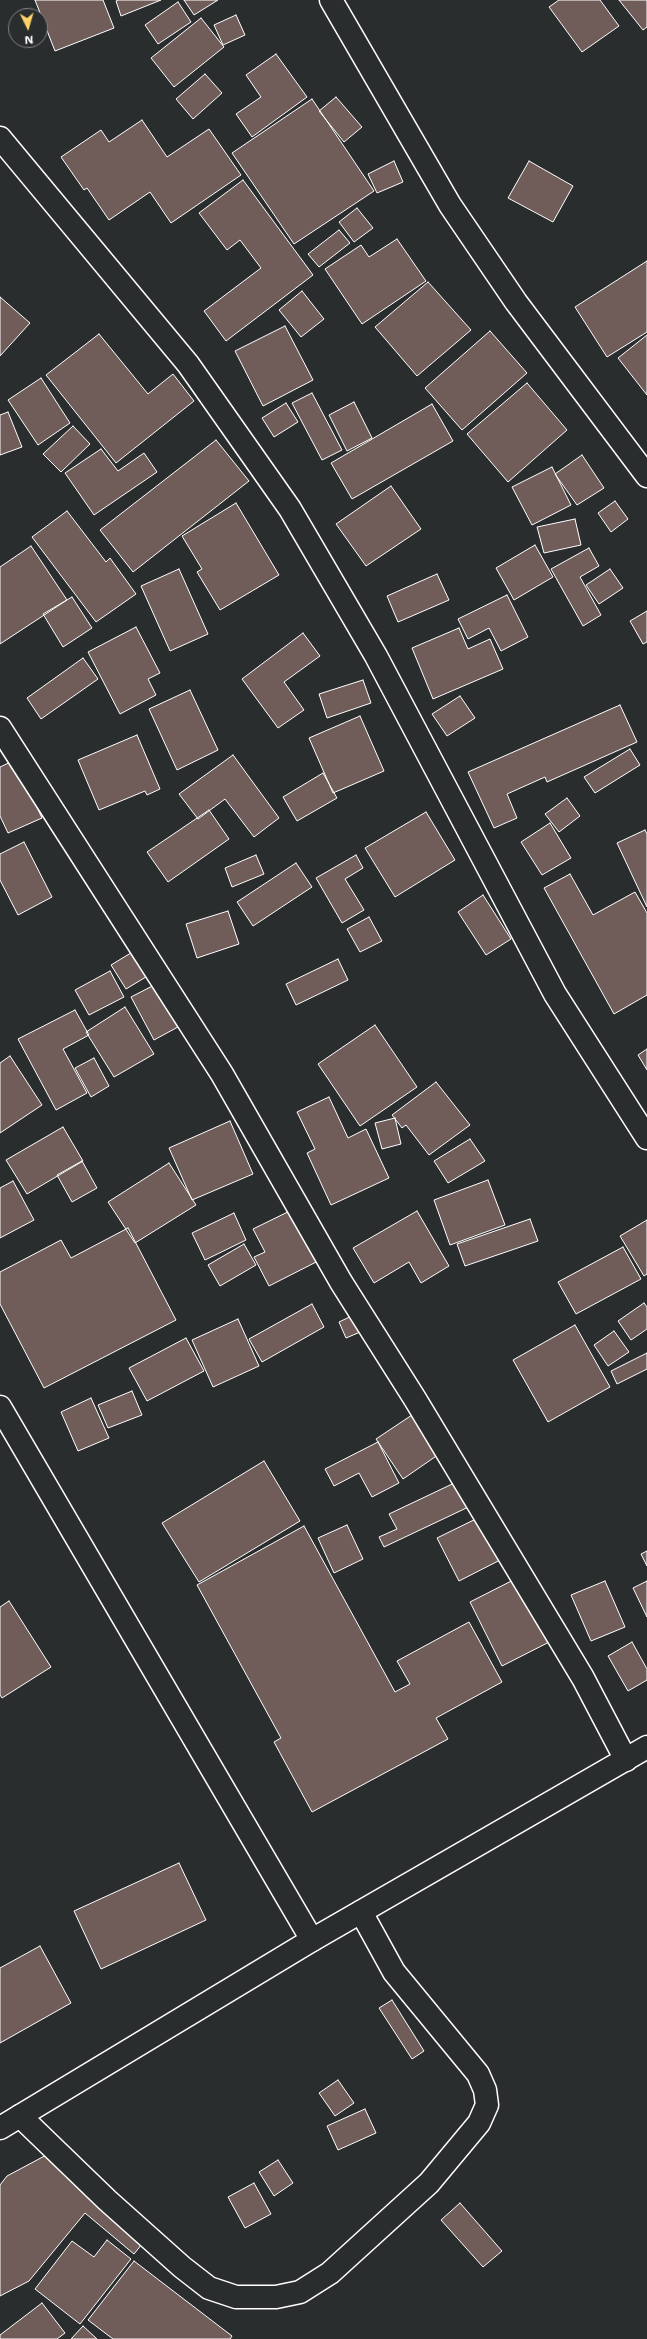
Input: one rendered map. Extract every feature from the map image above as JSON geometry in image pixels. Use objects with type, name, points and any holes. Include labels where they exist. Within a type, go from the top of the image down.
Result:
[{"type":"street","points":[[331,0],[450,205],[516,302],[647,476]]},
{"type":"street","points":[[0,138],[188,364],[290,509],[376,656],[555,994],[647,1138]]},
{"type":"street","points":[[0,728],[222,1074],[341,1282],[415,1399],[583,1678],[626,1760]]},
{"type":"street","points":[[0,1407],[312,1940]]},
{"type":"street","points":[[0,2128],[312,1940],[647,1747]]},
{"type":"street","points":[[20,2116],[107,2200],[182,2267],[209,2288],[236,2297],[276,2297],[300,2292],[330,2273],[429,2183],[479,2123],[487,2105],[485,2090],[478,2074],[394,1972],[361,1912]]},
{"type":"building","points":[[35,0],[103,0],[114,28],[55,51],[48,33],[48,8],[38,8]]},
{"type":"building","points":[[161,0],[121,16],[116,1]]},
{"type":"building","points":[[184,0],[218,0],[194,15]]},
{"type":"building","points":[[559,0],[600,0],[619,26],[582,52],[549,7]]},
{"type":"building","points":[[619,0],[647,0],[647,27],[643,30]]},
{"type":"building","points":[[178,2],[191,22],[158,44],[145,25]]},
{"type":"building","points":[[236,15],[245,35],[223,45],[214,25]]},
{"type":"building","points":[[201,18],[224,47],[174,87],[151,58]]},
{"type":"building","points":[[276,54],[307,97],[252,137],[236,114],[261,97],[246,75]]},
{"type":"building","points":[[205,74],[222,93],[193,119],[176,99]]},
{"type":"building","points":[[336,97],[362,127],[344,142],[319,111]]},
{"type":"building","points":[[312,99],[374,191],[294,244],[232,153]]},
{"type":"building","points":[[142,120],[167,157],[209,129],[241,175],[171,223],[150,192],[109,220],[87,188],[84,190],[61,157],[101,130],[109,142]]},
{"type":"building","points":[[394,161],[403,182],[377,193],[368,174]]},
{"type":"building","points":[[529,161],[573,186],[553,222],[508,198]]},
{"type":"building","points":[[243,180],[313,275],[226,341],[204,311],[261,268],[240,240],[227,250],[199,213]]},
{"type":"building","points":[[357,208],[373,228],[354,242],[339,222]]},
{"type":"building","points":[[339,230],[350,243],[319,267],[308,254]]},
{"type":"building","points":[[397,239],[426,281],[362,324],[325,269],[361,245],[369,257]]},
{"type":"building","points":[[647,261],[647,332],[607,357],[575,307]]},
{"type":"building","points":[[428,282],[471,330],[417,376],[375,327]]},
{"type":"building","points":[[302,291],[324,319],[301,337],[279,310]]},
{"type":"building","points":[[0,297],[30,323],[0,356]]},
{"type":"building","points":[[285,326],[313,380],[263,406],[235,351]]},
{"type":"building","points":[[490,331],[527,373],[462,430],[425,388]]},
{"type":"building","points":[[99,334],[148,394],[173,374],[194,401],[116,463],[46,375]]},
{"type":"building","points":[[647,335],[647,395],[618,358]]},
{"type":"building","points":[[41,378],[70,423],[38,445],[8,400]]},
{"type":"building","points":[[527,383],[567,430],[508,482],[467,434]]},
{"type":"building","points":[[312,393],[342,450],[322,460],[292,403]]},
{"type":"building","points":[[354,402],[372,438],[347,451],[329,415]]},
{"type":"building","points":[[286,403],[298,422],[274,437],[262,418]]},
{"type":"building","points":[[432,404],[453,441],[352,499],[331,463]]},
{"type":"building","points":[[8,412],[22,447],[0,455],[0,415]]},
{"type":"building","points":[[73,426],[90,444],[61,472],[43,454]]},
{"type":"building","points":[[216,440],[249,481],[133,572],[100,530]]},
{"type":"building","points":[[101,449],[118,471],[144,453],[157,472],[94,515],[65,473]]},
{"type":"building","points":[[582,455],[604,488],[577,505],[555,474]]},
{"type":"building","points":[[552,467],[571,505],[532,525],[512,487]]},
{"type":"building","points":[[391,486],[421,529],[366,566],[336,524]]},
{"type":"building","points":[[615,501],[628,519],[611,532],[598,513]]},
{"type":"building","points":[[236,503],[279,575],[220,610],[197,572],[202,569],[182,536]]},
{"type":"building","points":[[67,511],[106,562],[110,558],[136,594],[96,622],[32,537]]},
{"type":"building","points":[[575,519],[581,545],[544,553],[537,527]]},
{"type":"building","points":[[535,545],[553,577],[514,600],[496,568]]},
{"type":"building","points":[[31,546],[67,600],[0,644],[0,567]]},
{"type":"building","points":[[589,548],[599,566],[580,577],[601,615],[583,626],[551,569]]},
{"type":"building","points":[[179,569],[208,634],[170,651],[141,586]]},
{"type":"building","points":[[610,569],[623,588],[599,604],[586,585]]},
{"type":"building","points":[[437,574],[449,600],[398,622],[387,596]]},
{"type":"building","points":[[507,595],[528,637],[501,651],[489,628],[468,639],[458,619]]},
{"type":"building","points":[[72,597],[92,628],[63,647],[43,614]]},
{"type":"building","points":[[647,611],[647,642],[643,644],[630,621]]},
{"type":"building","points":[[136,627],[160,673],[148,679],[156,695],[120,714],[88,652]]},
{"type":"building","points":[[459,628],[468,649],[490,639],[503,669],[433,699],[412,648]]},
{"type":"building","points":[[303,633],[320,656],[284,682],[304,710],[278,728],[242,679]]},
{"type":"building","points":[[83,658],[98,679],[41,719],[27,698]]},
{"type":"building","points":[[363,680],[371,703],[327,718],[319,694]]},
{"type":"building","points":[[190,690],[218,750],[177,770],[149,709]]},
{"type":"building","points":[[460,696],[475,718],[447,736],[432,714]]},
{"type":"building","points":[[620,705],[637,742],[547,782],[545,777],[507,794],[517,818],[494,828],[468,772]]},
{"type":"building","points":[[360,716],[384,771],[333,793],[309,738]]},
{"type":"building","points":[[137,735],[160,789],[147,795],[145,791],[99,810],[78,760]]},
{"type":"building","points":[[630,749],[640,765],[595,793],[584,777]]},
{"type":"building","points":[[233,755],[279,818],[254,837],[225,799],[198,819],[179,794]]},
{"type":"building","points":[[15,760],[42,818],[8,833],[0,816],[0,767]]},
{"type":"building","points":[[323,773],[337,798],[297,821],[283,797]]},
{"type":"building","points":[[567,798],[580,816],[559,832],[545,814]]},
{"type":"building","points":[[209,810],[229,839],[168,882],[147,852]]},
{"type":"building","points":[[426,812],[455,860],[395,897],[365,848]]},
{"type":"building","points":[[550,823],[571,858],[542,875],[521,842]]},
{"type":"building","points":[[645,830],[647,834],[647,907],[617,843]]},
{"type":"building","points":[[24,842],[52,897],[18,915],[0,880],[0,854]]},
{"type":"building","points":[[256,855],[264,874],[232,887],[225,868]]},
{"type":"building","points":[[356,855],[363,868],[345,879],[364,910],[342,923],[316,878]]},
{"type":"building","points":[[296,863],[312,887],[253,926],[237,902]]},
{"type":"building","points":[[570,874],[593,915],[635,892],[647,913],[647,995],[614,1014],[544,888]]},
{"type":"building","points":[[483,895],[511,939],[486,955],[458,912]]},
{"type":"building","points":[[228,911],[239,944],[197,958],[186,924]]},
{"type":"building","points":[[369,917],[382,941],[360,952],[347,929]]},
{"type":"building","points":[[149,942],[164,966],[126,989],[111,965]]},
{"type":"building","points":[[338,959],[348,980],[296,1005],[286,984]]},
{"type":"building","points":[[110,971],[124,997],[89,1015],[75,990]]},
{"type":"building","points":[[166,979],[189,1021],[154,1040],[131,997]]},
{"type":"building","points":[[125,1007],[154,1054],[114,1077],[86,1032]]},
{"type":"building","points":[[75,1010],[89,1035],[63,1049],[87,1093],[56,1110],[18,1039]]},
{"type":"building","points":[[375,1025],[417,1087],[360,1126],[318,1064]]},
{"type":"building","points":[[647,1049],[647,1070],[638,1055]]},
{"type":"building","points":[[10,1056],[42,1105],[0,1133],[0,1063]]},
{"type":"building","points":[[94,1058],[109,1086],[91,1097],[75,1068]]},
{"type":"building","points":[[436,1082],[470,1125],[429,1155],[406,1125],[402,1128],[392,1115]]},
{"type":"building","points":[[329,1097],[348,1138],[366,1129],[389,1178],[331,1205],[307,1153],[315,1149],[297,1112]]},
{"type":"building","points":[[395,1118],[401,1144],[382,1149],[375,1123]]},
{"type":"building","points":[[230,1121],[253,1174],[192,1200],[169,1148]]},
{"type":"building","points":[[63,1127],[83,1161],[27,1194],[6,1160]]},
{"type":"building","points":[[470,1139],[485,1161],[448,1183],[434,1161]]},
{"type":"building","points":[[82,1161],[97,1188],[72,1202],[57,1175]]},
{"type":"building","points":[[169,1163],[196,1205],[135,1243],[108,1202]]},
{"type":"building","points":[[488,1180],[505,1225],[450,1245],[434,1200]]},
{"type":"building","points":[[13,1181],[34,1220],[0,1238],[0,1188]]},
{"type":"building","points":[[300,1206],[326,1257],[269,1286],[254,1257],[265,1252],[253,1229]]},
{"type":"building","points":[[417,1211],[449,1266],[421,1283],[409,1262],[374,1283],[353,1248]]},
{"type":"building","points":[[234,1213],[246,1240],[205,1260],[192,1233]]},
{"type":"building","points":[[530,1219],[538,1241],[465,1266],[457,1244]]},
{"type":"building","points":[[647,1220],[647,1274],[644,1276],[620,1236]]},
{"type":"building","points":[[128,1228],[176,1320],[44,1388],[0,1304],[0,1272],[61,1240],[71,1258]]},
{"type":"building","points":[[244,1244],[256,1265],[220,1286],[208,1265]]},
{"type":"building","points":[[623,1247],[641,1279],[576,1314],[558,1282]]},
{"type":"building","points":[[644,1303],[647,1307],[647,1329],[631,1340],[618,1321]]},
{"type":"building","points":[[312,1304],[324,1327],[262,1362],[249,1339]]},
{"type":"building","points":[[358,1313],[365,1330],[346,1338],[339,1322]]},
{"type":"building","points":[[238,1319],[259,1366],[213,1387],[192,1340]]},
{"type":"building","points":[[575,1325],[610,1387],[548,1422],[513,1360]]},
{"type":"building","points":[[614,1331],[629,1352],[608,1366],[594,1345]]},
{"type":"building","points":[[186,1338],[204,1371],[147,1401],[129,1368]]},
{"type":"building","points":[[647,1353],[647,1369],[617,1384],[611,1371]]},
{"type":"building","points":[[132,1391],[142,1415],[108,1428],[98,1405]]},
{"type":"building","points":[[91,1398],[109,1438],[78,1451],[61,1412]]},
{"type":"building","points":[[418,1411],[445,1450],[403,1479],[376,1439]]},
{"type":"building","points":[[378,1442],[399,1483],[372,1497],[359,1473],[334,1486],[325,1469]]},
{"type":"building","points":[[264,1461],[300,1521],[199,1582],[162,1523]]},
{"type":"building","points":[[467,1477],[479,1502],[384,1547],[379,1537],[397,1529],[389,1514]]},
{"type":"building","points":[[484,1515],[506,1557],[459,1581],[437,1538]]},
{"type":"building","points":[[347,1525],[363,1559],[334,1573],[318,1538]]},
{"type":"building","points":[[304,1526],[395,1692],[410,1684],[397,1661],[469,1622],[502,1682],[436,1718],[448,1739],[312,1812],[274,1742],[281,1738],[197,1585]]},
{"type":"building","points":[[647,1551],[647,1566],[641,1554]]},
{"type":"building","points":[[531,1571],[563,1635],[502,1666],[470,1602]]},
{"type":"building","points":[[605,1581],[625,1627],[591,1641],[571,1595]]},
{"type":"building","points":[[647,1581],[647,1617],[633,1588]]},
{"type":"building","points":[[9,1601],[51,1667],[2,1698],[0,1695],[0,1607]]},
{"type":"building","points":[[632,1642],[647,1669],[647,1680],[628,1691],[608,1656]]},
{"type":"building","points":[[179,1863],[206,1920],[101,1969],[74,1911]]},
{"type":"building","points":[[40,1946],[71,2003],[0,2043],[0,1968]]},
{"type":"building","points":[[392,2000],[424,2051],[412,2059],[379,2008]]},
{"type":"building","points":[[338,2080],[354,2103],[335,2116],[319,2093]]},
{"type":"building","points":[[365,2109],[376,2133],[338,2150],[327,2126]]},
{"type":"building","points":[[52,2152],[150,2234],[134,2254],[85,2213],[29,2281],[0,2296],[0,2185],[7,2176]]},
{"type":"building","points":[[278,2160],[293,2183],[274,2196],[259,2172]]},
{"type":"building","points":[[254,2183],[271,2214],[245,2228],[228,2197]]},
{"type":"building","points":[[460,2203],[502,2251],[483,2267],[441,2220]]},
{"type":"building","points":[[107,2240],[131,2259],[80,2324],[35,2289],[72,2241],[94,2257]]},
{"type":"building","points":[[134,2261],[232,2336],[230,2339],[113,2339],[88,2320]]},
{"type":"building","points":[[42,2303],[65,2333],[57,2339],[0,2339],[0,2335]]},
{"type":"building","points":[[83,2326],[97,2339],[71,2339]]}]
